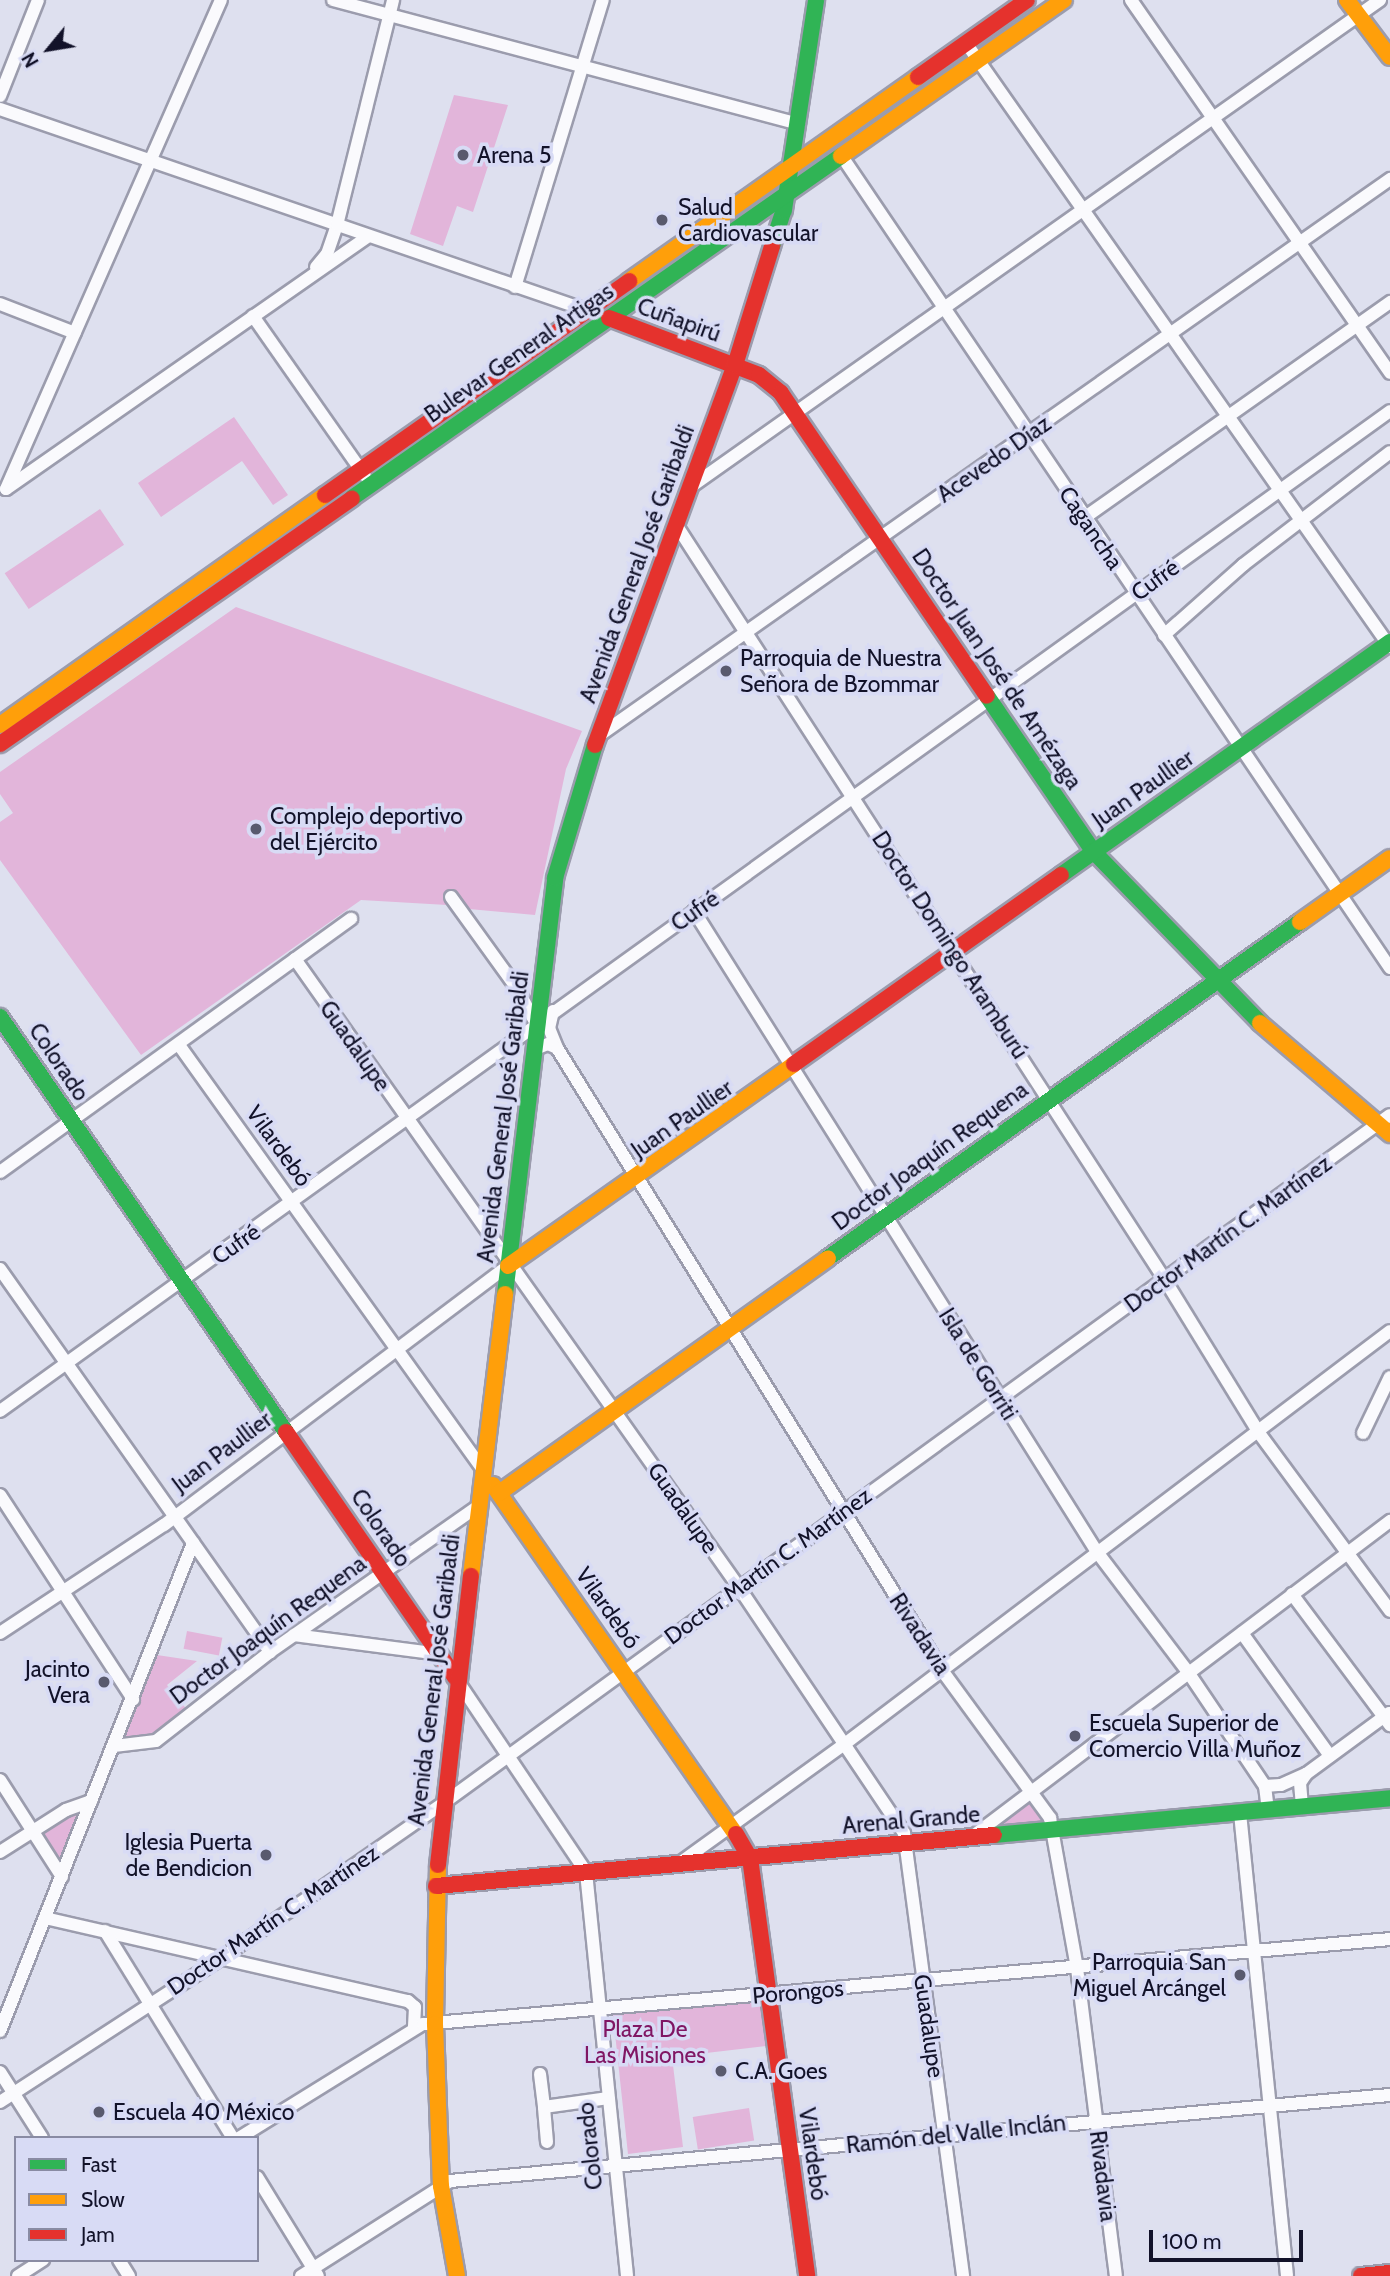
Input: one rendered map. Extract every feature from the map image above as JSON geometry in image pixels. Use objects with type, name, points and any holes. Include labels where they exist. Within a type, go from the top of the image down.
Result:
[{"type":"street","points":[[0,96],[38,0]]},
{"type":"street","points":[[3,491],[221,0]]},
{"type":"street","points":[[333,0],[584,69],[799,124]]},
{"type":"street","points":[[311,274],[327,254],[337,225],[393,0]]},
{"type":"street","points":[[515,287],[603,0]]},
{"type":"street","name":"Avenida General José Garibaldi","points":[[457,2276],[441,2186],[435,2024],[436,1886],[441,1805],[555,878],[597,737],[735,365],[787,195],[816,0]]},
{"type":"street","name":"Bulevar General Artigas","points":[[0,744],[366,477],[584,309],[1027,0]]},
{"type":"street","name":"Bulevar General Artigas","points":[[0,725],[366,477],[609,318],[1064,0]]},
{"type":"street","points":[[1131,0],[1216,118],[1390,373]]},
{"type":"street","points":[[1347,0],[1390,57]]},
{"type":"street","points":[[689,489],[796,416],[1380,0]]},
{"type":"street","points":[[966,43],[1389,644]]},
{"type":"street","points":[[787,195],[801,170],[901,99],[914,80]]},
{"type":"street","points":[[0,109],[609,318],[610,304],[650,275],[664,253]]},
{"type":"street","name":"Cagancha","points":[[841,155],[1028,436],[1390,968]]},
{"type":"street","points":[[731,232],[739,217],[780,187],[792,164]]},
{"type":"street","name":"Acevedo Díaz","points":[[597,737],[748,634],[1390,179]]},
{"type":"street","points":[[699,229],[711,246]]},
{"type":"street","points":[[3,491],[368,236]]},
{"type":"street","points":[[1084,518],[1390,302]]},
{"type":"street","points":[[0,304],[75,333]]},
{"type":"street","points":[[253,316],[366,477]]},
{"type":"street","name":"Cuñapirú","points":[[609,318],[735,365]]},
{"type":"street","name":"Doctor Juan José de Amézaga","points":[[735,365],[772,384],[796,416],[1093,851],[1215,981],[1322,1080],[1386,1124]]},
{"type":"street","name":"Cufré","points":[[0,1411],[183,1282],[408,1120],[553,1011],[1390,411]]},
{"type":"street","points":[[1164,635],[1243,565],[1390,452]]},
{"type":"street","name":"Doctor Domingo Aramburú","points":[[676,523],[1165,1280],[1259,1433],[1390,1611]]},
{"type":"street","name":"Juan Paullier","points":[[0,1633],[174,1517],[508,1266],[638,1179],[1093,851],[1389,644]]},
{"type":"street","name":"Doctor Joaquín Requena","points":[[499,1493],[1048,1099],[1390,858]]},
{"type":"street","points":[[451,897],[518,990],[536,1024]]},
{"type":"street","name":"Isla de Gorriti","points":[[694,911],[1097,1552],[1188,1672],[1265,1786],[1268,1809]]},
{"type":"street","points":[[0,1172],[351,919]]},
{"type":"street","name":"Guadalupe","points":[[295,959],[508,1266],[614,1410],[737,1586],[846,1743],[904,1833],[963,2276]]},
{"type":"street","points":[[518,990],[541,984]]},
{"type":"street","name":"Rivadavia","points":[[553,1011],[549,1028],[557,1048],[941,1669],[1032,1792],[1056,1830],[1077,1968],[1116,2276]]},
{"type":"street","name":"Colorado","points":[[0,1017],[440,1654],[586,1872],[627,2276]]},
{"type":"street","points":[[533,1050],[548,1044],[557,1048]]},
{"type":"street","name":"Vilardebó","points":[[178,1045],[625,1671],[732,1826],[750,1858],[807,2276]]},
{"type":"street","name":"Doctor Martín C. Martínez","points":[[0,2102],[220,1959],[441,1805],[737,1586],[1001,1401],[1165,1280],[1386,1124]]},
{"type":"street","points":[[0,1269],[270,1653]]},
{"type":"street","points":[[678,1864],[846,1743],[941,1669],[1259,1433],[1390,1331]]},
{"type":"street","points":[[1363,1433],[1390,1377]]},
{"type":"street","points":[[0,1495],[133,1699]]},
{"type":"street","name":"Doctor Joaquín Requena","points":[[114,1746],[156,1741],[294,1635],[477,1507]]},
{"type":"street","points":[[970,1838],[1390,1521]]},
{"type":"street","points":[[0,2031],[193,1544]]},
{"type":"street","points":[[1265,1786],[1281,1785],[1306,1774],[1388,1718],[1292,1594]]},
{"type":"street","points":[[1242,1633],[1330,1756]]},
{"type":"street","points":[[294,1635],[440,1654]]},
{"type":"street","points":[[1302,1806],[1300,1783],[1306,1774]]},
{"type":"street","points":[[0,1780],[62,1877]]},
{"type":"street","name":"Arenal Grande","points":[[436,1886],[1390,1798]]},
{"type":"street","points":[[0,1852],[33,1831],[91,1801]]},
{"type":"street","points":[[1240,1813],[1287,2276]]},
{"type":"street","points":[[45,1918],[408,2001],[415,2007],[414,2027]]},
{"type":"street","points":[[105,1931],[232,2136]]},
{"type":"street","name":"Porongos","points":[[242,2136],[414,2027],[1390,1939]]},
{"type":"street","points":[[0,2072],[41,2136]]},
{"type":"street","points":[[540,2074],[547,2142]]},
{"type":"street","name":"Ramón del Valle Inclán","points":[[441,2186],[450,2181],[615,2169],[944,2137],[1096,2119],[1390,2095]]},
{"type":"street","points":[[544,2107],[608,2098]]},
{"type":"street","points":[[259,2181],[315,2272]]},
{"type":"street","points":[[301,2276],[315,2272],[441,2186]]},
{"type":"street","points":[[18,2276],[40,2262]]},
{"type":"street","points":[[1362,2276],[1390,2273]]},
{"type":"green space","name":"Arena 5","points":[[454,95],[508,105],[473,212],[457,206],[443,246],[410,234]]},
{"type":"green space","points":[[234,417],[288,495],[273,505],[242,461],[161,517],[138,483]]},
{"type":"green space","points":[[100,509],[124,545],[29,609],[5,573]]},
{"type":"green space","name":"Complejo deportivo del Ejército","points":[[236,607],[582,731],[566,769],[535,915],[469,909],[453,890],[445,898],[447,905],[361,900],[141,1055],[0,860],[0,822],[13,813],[0,794],[0,772]]},
{"type":"green space","points":[[187,1631],[222,1638],[219,1656],[184,1649]]},
{"type":"green space","points":[[157,1655],[197,1661],[167,1685],[188,1711],[156,1736],[127,1741],[124,1732]]},
{"type":"green space","points":[[1028,1802],[1043,1822],[1002,1826],[1000,1823]]},
{"type":"green space","points":[[73,1812],[80,1813],[59,1860],[42,1832]]},
{"type":"green space","name":"Plaza De Las Misiones","points":[[761,2000],[766,2046],[672,2057],[683,2147],[628,2154],[613,2015]]},
{"type":"green space","name":"Plaza De Las Misiones","points":[[749,2108],[754,2141],[698,2150],[693,2117]]},
{"type":"traffic: fast","points":[[772,246],[784,210],[816,0]]},
{"type":"traffic: fast","points":[[352,498],[841,156]]},
{"type":"traffic: fast","points":[[1061,875],[1390,642]]},
{"type":"traffic: fast","points":[[987,696],[1093,851],[1260,1023]]},
{"type":"traffic: fast","points":[[505,1294],[555,878],[595,745]]},
{"type":"traffic: fast","points":[[828,1258],[1300,922]]},
{"type":"traffic: fast","points":[[0,1017],[286,1432]]},
{"type":"traffic: fast","points":[[994,1835],[1390,1798]]},
{"type":"traffic: slow","points":[[841,156],[1064,0]]},
{"type":"traffic: slow","points":[[1347,0],[1390,57]]},
{"type":"traffic: slow","points":[[629,281],[918,77]]},
{"type":"traffic: slow","points":[[0,725],[325,495]]},
{"type":"traffic: slow","points":[[1300,922],[1390,858]]},
{"type":"traffic: slow","points":[[1260,1023],[1390,1134]]},
{"type":"traffic: slow","points":[[508,1266],[794,1064]]},
{"type":"traffic: slow","points":[[499,1493],[828,1258]]},
{"type":"traffic: slow","points":[[471,1576],[505,1294]]},
{"type":"traffic: slow","points":[[493,1485],[736,1834]]},
{"type":"traffic: slow","points":[[438,1865],[435,2024],[441,2186],[457,2276]]},
{"type":"traffic: jam","points":[[918,77],[1027,0]]},
{"type":"traffic: jam","points":[[595,745],[735,365],[772,246]]},
{"type":"traffic: jam","points":[[325,495],[629,281]]},
{"type":"traffic: jam","points":[[609,318],[759,375],[781,393],[987,696]]},
{"type":"traffic: jam","points":[[0,744],[352,498]]},
{"type":"traffic: jam","points":[[794,1064],[1061,875]]},
{"type":"traffic: jam","points":[[286,1432],[455,1677]]},
{"type":"traffic: jam","points":[[438,1865],[471,1576]]},
{"type":"traffic: jam","points":[[736,1834],[750,1858],[807,2276]]},
{"type":"traffic: jam","points":[[436,1886],[994,1835]]},
{"type":"traffic: jam","points":[[1361,2276],[1390,2273]]},
{"type":"place","name":"Arena 5","points":[[463,155]]},
{"type":"place","name":"Salud Cardiovascular","points":[[662,220]]},
{"type":"place","name":"Parroquia de Nuestra Señora de Bzommar","points":[[726,671]]},
{"type":"place","name":"Complejo deportivo del Ejército","points":[[256,829]]},
{"type":"place","name":"Jacinto Vera","points":[[104,1682]]},
{"type":"place","name":"Escuela Superior de Comercio Villa Muñoz","points":[[1075,1736]]},
{"type":"place","name":"Iglesia Puerta de Bendicion","points":[[266,1855]]},
{"type":"place","name":"Parroquia San Miguel Arcángel","points":[[1240,1975]]},
{"type":"place","name":"C.A. Goes","points":[[721,2071]]},
{"type":"place","name":"Escuela 40 México","points":[[99,2112]]}]
